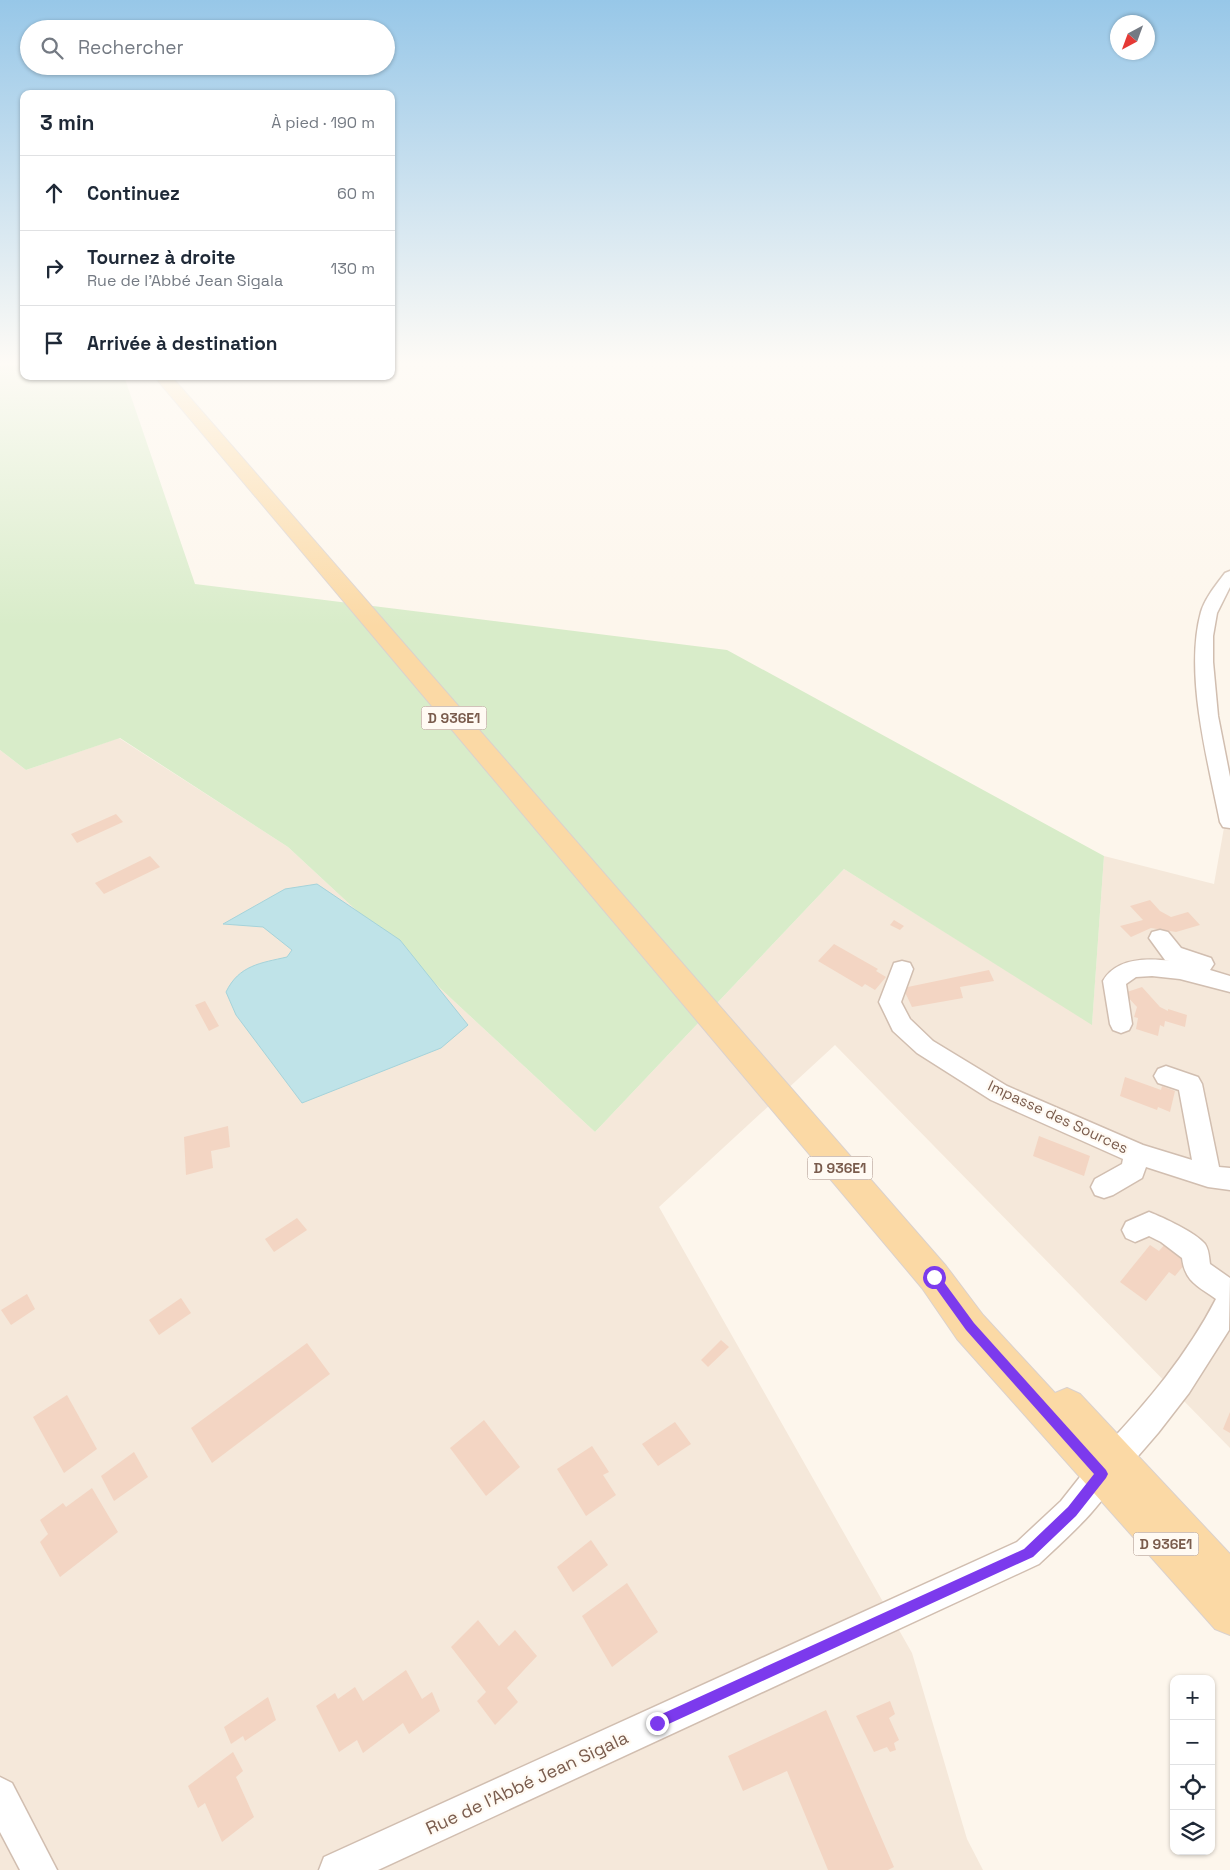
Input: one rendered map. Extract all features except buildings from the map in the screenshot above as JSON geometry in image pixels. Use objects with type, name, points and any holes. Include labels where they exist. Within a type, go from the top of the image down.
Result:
[{"type":"main road","name":"D 936E1","points":[[227,452],[934,1277],[970,1327],[1108,1467],[1230,1584]]},
{"type":"main road","name":"D 936E1","points":[[1108,1467],[1230,1614]]},
{"type":"street","points":[[1230,576],[1210,610],[1204,636],[1204,666],[1225,777],[1230,822]]},
{"type":"street","points":[[1160,938],[1173,954],[1230,972]]},
{"type":"street","points":[[1121,1024],[1114,981],[1131,970],[1156,968],[1188,972],[1230,984]]},
{"type":"street","name":"Impasse des Sources","points":[[902,969],[890,1002],[901,1025],[925,1047],[1000,1094],[1137,1154],[1219,1177]]},
{"type":"street","points":[[1166,1076],[1190,1084],[1219,1177]]},
{"type":"street","points":[[1104,1187],[1132,1170],[1137,1154]]},
{"type":"street","points":[[1135,1230],[1149,1224],[1170,1234],[1195,1252],[1197,1270],[1230,1294]]},
{"type":"street","name":"Rue de l'Abbé Jean Sigala","points":[[337,1870],[1028,1553],[1072,1512],[1108,1467],[1151,1421],[1223,1326],[1230,1298]]},
{"type":"street","points":[[0,1795],[39,1870]]},
{"type":"shaded area","points":[[119,738],[288,847],[595,1132],[844,869],[1092,1024],[1104,856],[1214,884],[1230,794],[1230,1448],[835,1045],[659,1207],[912,1653],[967,1839],[983,1870],[0,1870],[0,750],[26,770]]},
{"type":"green space","points":[[0,452],[150,452],[195,584],[727,650],[1104,856],[1092,1025],[844,869],[595,1132],[288,847],[120,738],[26,770],[0,750]]},
{"type":"water","points":[[317,884],[400,940],[468,1025],[441,1048],[302,1103],[236,1015],[226,992],[237,976],[244,971],[260,964],[287,957],[292,950],[263,927],[223,924],[285,889]]},
{"type":"route","points":[[657,1723],[1028,1553],[1072,1512],[1102,1474],[970,1327],[934,1277]]}]
